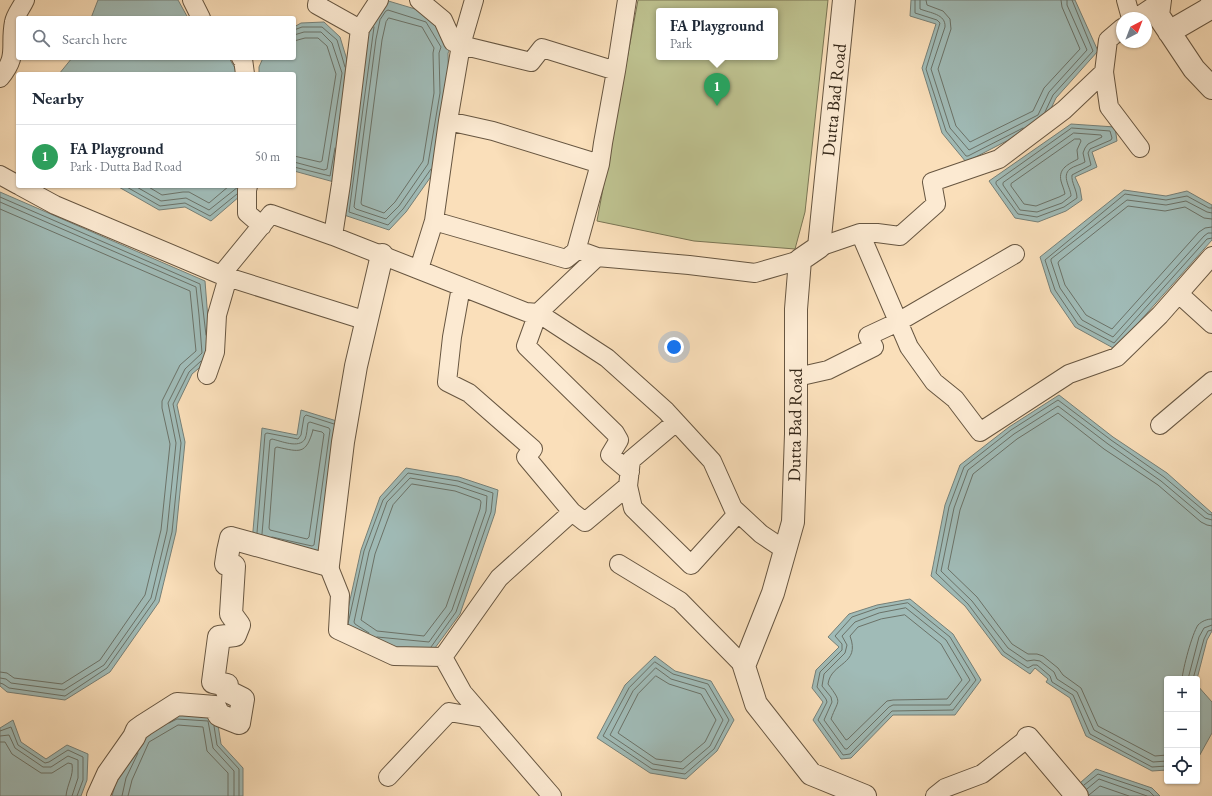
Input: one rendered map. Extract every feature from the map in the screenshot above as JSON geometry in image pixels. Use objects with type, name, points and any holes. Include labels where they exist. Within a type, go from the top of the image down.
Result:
[{"type":"street","name":"Dutta Bad Road","points":[[819,247],[844,0]]},
{"type":"street","points":[[1160,1],[1158,16],[1194,69],[1212,88]]},
{"type":"street","points":[[1169,32],[1208,10],[1212,5]]},
{"type":"street","points":[[800,260],[819,247]]},
{"type":"street","points":[[98,796],[108,774],[134,737],[137,730],[177,704],[216,707],[219,715],[238,723],[243,699],[227,691],[227,685],[213,682],[219,638],[236,635],[239,625],[231,614],[234,566],[226,564],[231,538],[328,565],[343,442],[356,366],[382,255]]},
{"type":"street","name":"Dutta Bad Road","points":[[744,666],[773,593],[793,522],[797,376],[796,309],[800,260]]},
{"type":"street","points":[[744,666],[756,704],[811,774],[865,796]]},
{"type":"street","points":[[1028,738],[1077,796]]},
{"type":"lane","points":[[17,16],[25,0]]},
{"type":"lane","points":[[192,0],[200,16]]},
{"type":"lane","points":[[318,0],[317,5],[360,29]]},
{"type":"lane","points":[[333,236],[341,184],[360,29],[379,0]]},
{"type":"lane","points":[[419,0],[443,20],[453,42],[461,45],[531,62],[542,48],[616,71]]},
{"type":"lane","points":[[419,269],[434,220],[448,121],[461,45],[474,0]]},
{"type":"lane","points":[[434,220],[566,259],[576,251],[600,164],[627,0]]},
{"type":"lane","points":[[1126,0],[1129,12]]},
{"type":"lane","points":[[1144,12],[1160,1]]},
{"type":"lane","points":[[0,78],[9,68],[12,57],[14,21],[16,17]]},
{"type":"lane","points":[[1116,33],[1108,40],[1104,72],[1109,107],[1140,148]]},
{"type":"lane","points":[[242,60],[244,72]]},
{"type":"lane","points":[[819,247],[860,233],[877,233],[900,236],[936,204],[932,182],[999,159],[1064,110],[1104,72]]},
{"type":"lane","points":[[448,121],[493,131],[600,164]]},
{"type":"lane","points":[[0,176],[16,184]]},
{"type":"lane","points":[[23,188],[55,205],[224,276],[367,321]]},
{"type":"lane","points":[[248,188],[247,213],[262,226]]},
{"type":"lane","points":[[207,375],[215,352],[217,315],[224,276],[272,214],[419,269],[526,312],[538,313],[607,358],[666,411],[712,461],[733,508],[761,534],[785,550]]},
{"type":"lane","points":[[860,233],[909,347],[934,382],[955,399],[980,432],[1069,374],[1117,357],[1160,315],[1212,256]]},
{"type":"lane","points":[[576,251],[597,257],[689,265],[755,273],[800,260]]},
{"type":"lane","points":[[797,376],[828,370],[874,347],[868,336],[898,322],[1015,254]]},
{"type":"lane","points":[[597,257],[538,313],[526,346],[615,433],[619,440],[610,455],[629,479]]},
{"type":"lane","points":[[461,287],[452,337],[447,382],[469,393],[533,449],[526,457],[572,512],[585,522],[629,479]]},
{"type":"lane","points":[[1179,294],[1212,324]]},
{"type":"lane","points":[[1160,424],[1212,381]]},
{"type":"lane","points":[[676,422],[631,460],[629,479],[633,508],[691,565],[738,513]]},
{"type":"lane","points":[[443,657],[499,578],[572,512]]},
{"type":"lane","points":[[619,564],[680,601],[744,666]]},
{"type":"lane","points":[[328,565],[340,595],[338,630],[394,656],[443,657]]},
{"type":"lane","points":[[443,657],[463,693],[552,796]]},
{"type":"lane","points":[[388,777],[448,712],[484,718]]},
{"type":"lane","points":[[936,796],[945,788],[982,774],[1028,738]]},
{"type":"green space","points":[[638,0],[828,0],[805,212],[795,249],[694,241],[597,221]]},
{"type":"water","points":[[98,0],[178,0],[187,16],[92,16]]},
{"type":"water","points":[[385,0],[432,14],[452,46],[448,53],[449,94],[437,168],[406,212],[389,230],[344,215],[371,16]]},
{"type":"water","points":[[911,0],[1075,0],[1098,51],[1056,98],[1045,121],[966,162],[942,133],[922,68],[936,24],[910,16]]},
{"type":"water","points":[[324,22],[340,37],[351,73],[334,182],[296,172],[296,72],[259,72],[259,67],[262,60],[296,60],[296,26],[301,23]]},
{"type":"water","points":[[70,60],[230,60],[236,72],[61,72]]},
{"type":"water","points":[[1071,124],[1115,127],[1117,141],[1092,152],[1097,167],[1075,177],[1080,188],[1082,200],[1066,211],[1038,222],[1015,218],[989,181]]},
{"type":"water","points":[[120,188],[247,188],[247,190],[211,221],[185,207],[159,210]]},
{"type":"water","points":[[1124,190],[1166,196],[1187,191],[1212,205],[1212,240],[1115,349],[1075,327],[1051,292],[1040,257]]},
{"type":"water","points":[[0,192],[205,281],[211,358],[192,374],[177,405],[185,442],[176,532],[159,602],[110,672],[65,700],[7,692],[0,686]]},
{"type":"water","points":[[1059,395],[1113,437],[1167,473],[1212,513],[1212,631],[1207,640],[1198,676],[1164,676],[1164,770],[1152,771],[1086,736],[1070,698],[1046,682],[1048,679],[1035,668],[1030,674],[1002,655],[965,606],[931,576],[945,505],[960,465],[1009,427]]},
{"type":"water","points":[[301,410],[340,422],[322,557],[252,542],[262,428],[297,435]]},
{"type":"water","points":[[406,468],[459,477],[498,490],[495,513],[460,614],[432,652],[371,646],[344,627],[361,550],[380,497]]},
{"type":"water","points":[[910,599],[953,634],[981,680],[955,715],[893,715],[851,758],[841,759],[813,720],[823,702],[812,688],[816,670],[839,647],[828,637],[849,614],[877,605]]},
{"type":"water","points":[[655,656],[675,671],[711,681],[734,720],[717,751],[686,779],[650,773],[597,738],[625,685]]},
{"type":"water","points":[[1200,688],[1212,702],[1212,733],[1200,755]]},
{"type":"water","points":[[174,710],[216,712],[221,744],[243,768],[243,796],[112,796],[118,775],[137,732]]},
{"type":"water","points":[[13,720],[21,742],[46,759],[67,745],[88,754],[87,780],[81,796],[0,796],[0,728]]},
{"type":"water","points":[[1096,769],[1152,788],[1160,796],[1065,796]]},
{"type":"place","name":"FA Playground","points":[[717,106]]}]
